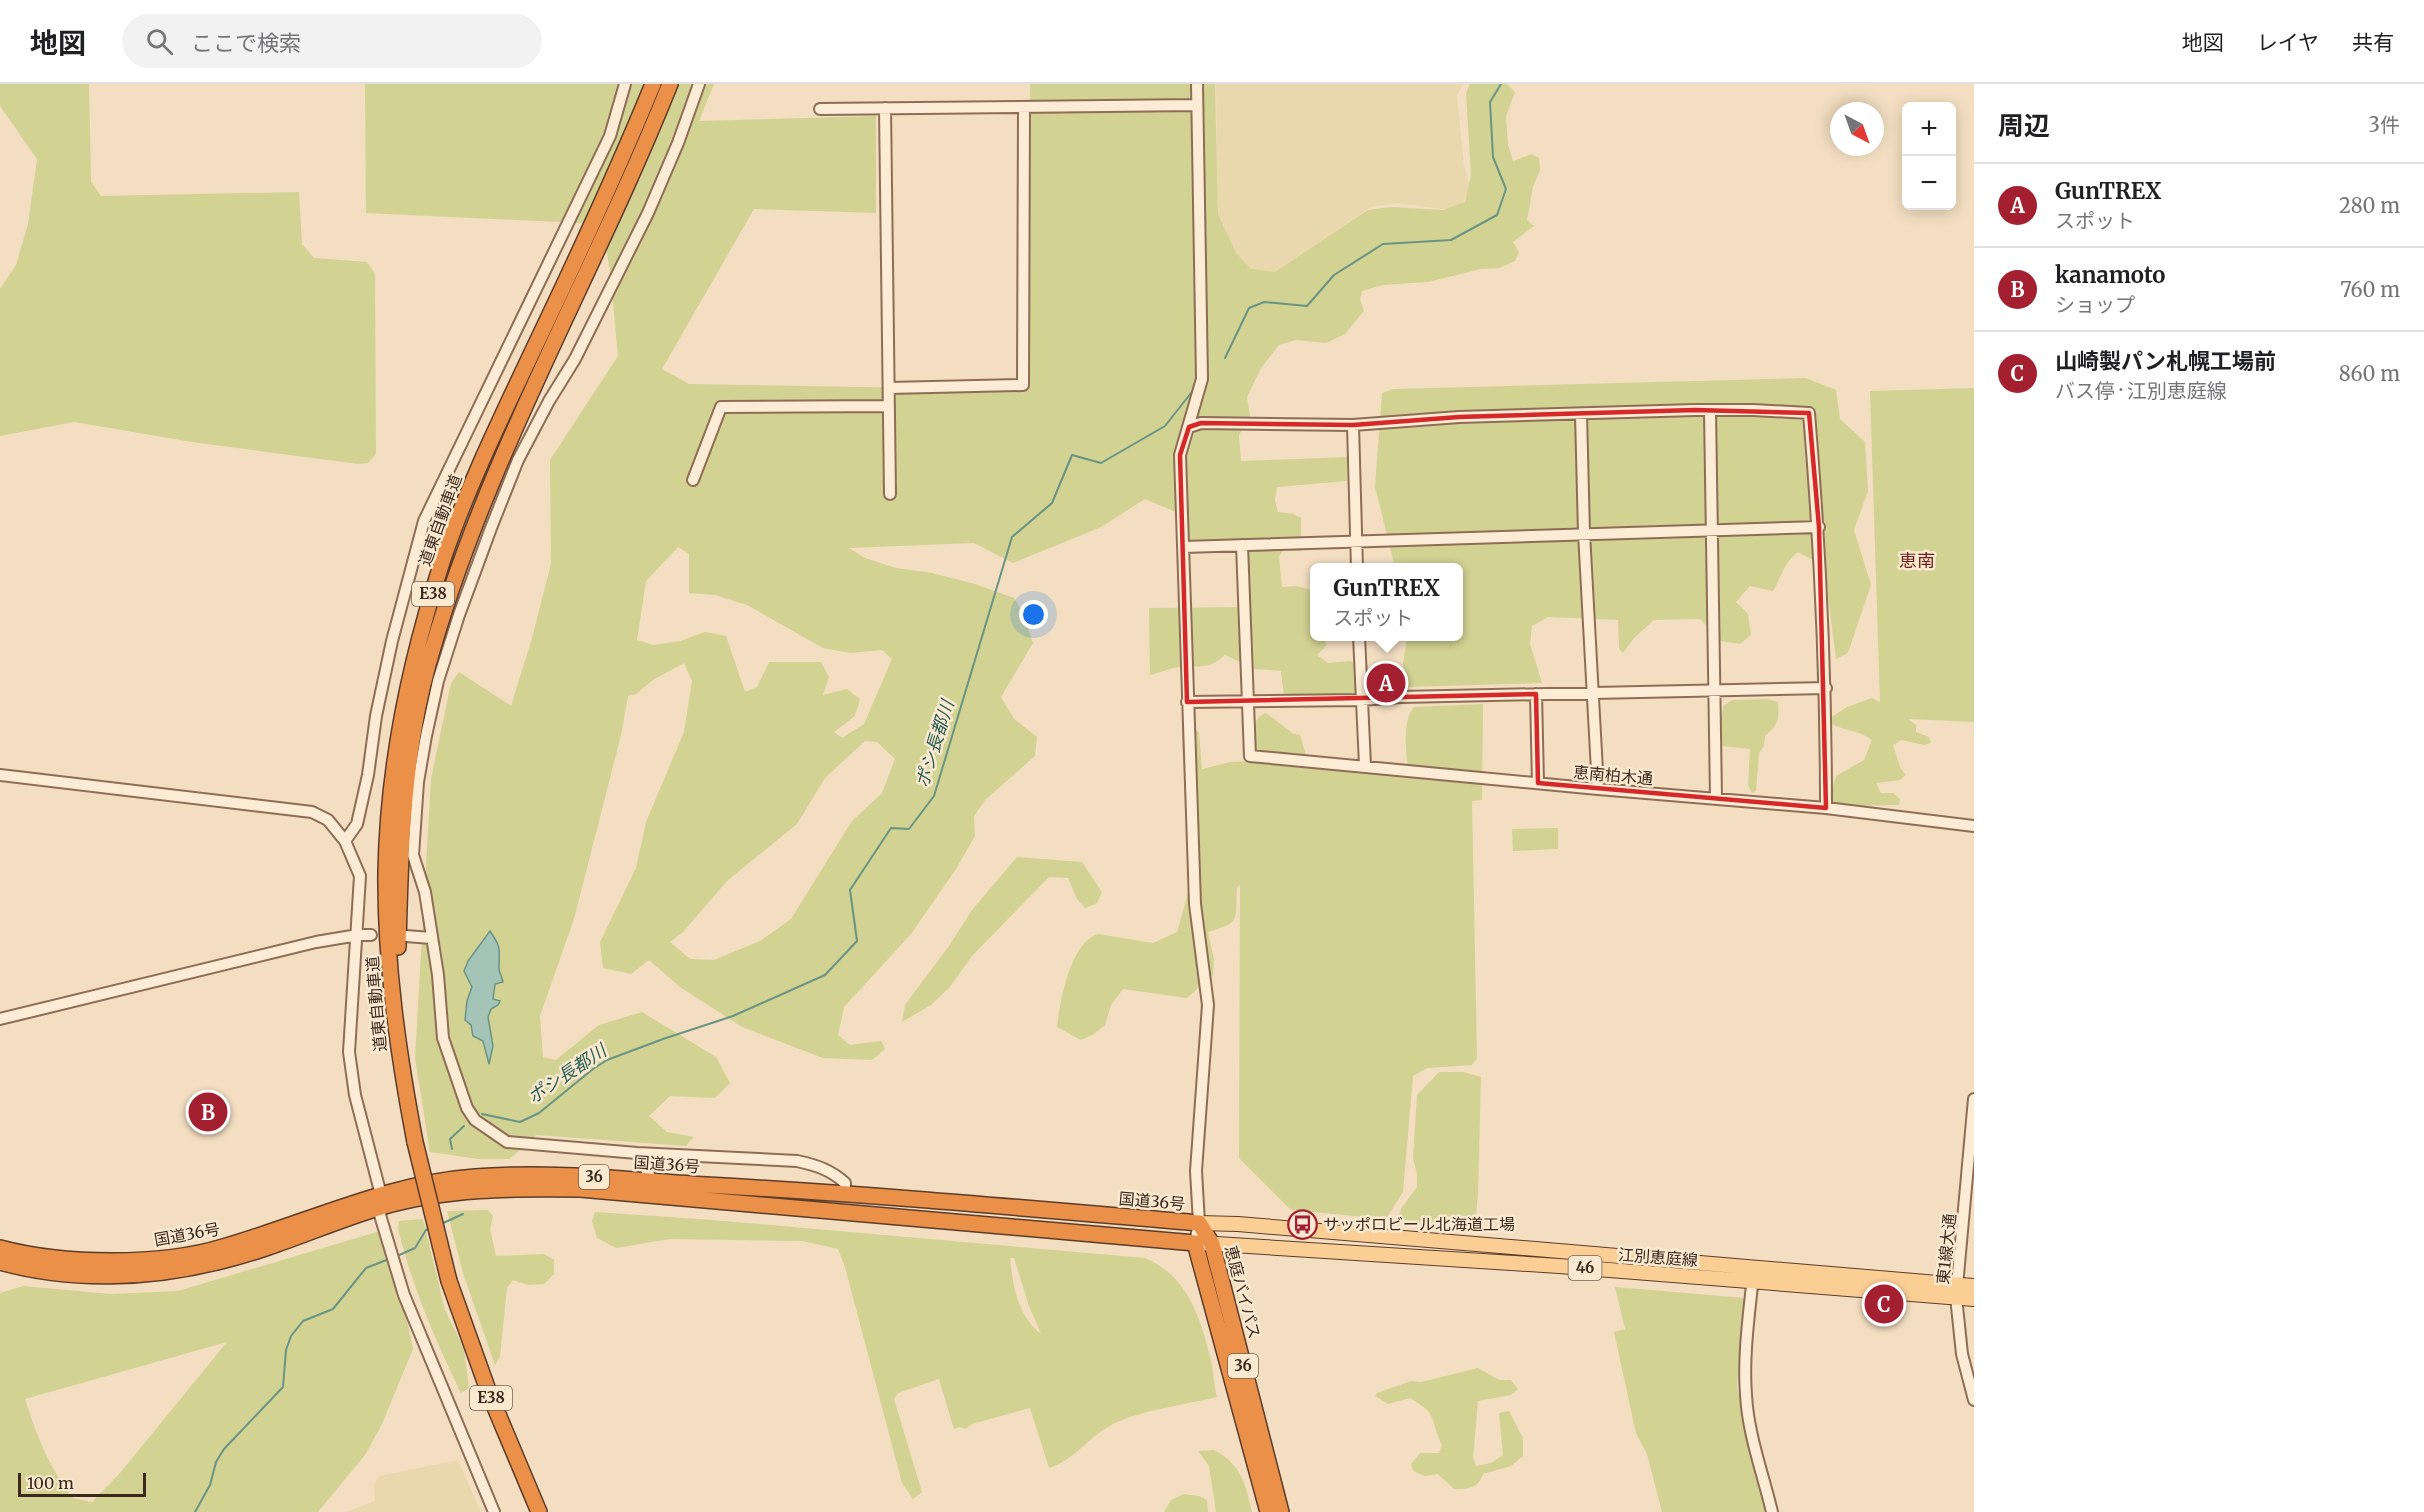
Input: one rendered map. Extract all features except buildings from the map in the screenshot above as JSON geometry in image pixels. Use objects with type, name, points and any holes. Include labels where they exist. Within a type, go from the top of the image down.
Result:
[{"type":"highway","name":"道東自動車道","points":[[539,1512],[489,1394],[449,1281],[415,1142],[401,1071],[394,1016],[386,872],[390,801],[399,733],[413,665],[444,558],[481,463],[587,236],[653,84]]},
{"type":"highway","name":"道東自動車道","points":[[415,1142],[401,1013],[398,954],[400,871],[404,803],[427,666],[458,565],[496,468],[647,141],[670,84]]},
{"type":"highway","name":"国道36号","points":[[0,1262],[87,1276],[155,1273],[222,1261],[471,1177],[525,1174],[845,1192],[1198,1223]]},
{"type":"highway","name":"国道36号","points":[[0,1248],[18,1253],[88,1261],[157,1259],[220,1248],[381,1206],[476,1190],[580,1190],[1195,1243]]},
{"type":"highway","name":"恵庭バイパス","points":[[1198,1223],[1212,1244],[1281,1512]]},
{"type":"highway","name":"恵庭バイパス","points":[[1195,1243],[1268,1512]]},
{"type":"main road","name":"江別恵庭線","points":[[1198,1223],[1250,1225],[1753,1267],[1957,1291],[1974,1299]]},
{"type":"main road","name":"江別恵庭線","points":[[1195,1243],[1752,1281],[1957,1291],[1974,1286]]},
{"type":"street","points":[[345,841],[357,824],[388,663],[424,521],[610,135],[625,84]]},
{"type":"street","points":[[699,84],[678,143],[625,261],[519,460],[491,528],[455,626],[438,681],[426,736],[414,824],[413,855],[425,892],[438,975],[443,1038],[467,1108],[475,1120],[507,1142],[637,1153],[805,1163],[836,1174],[845,1183],[845,1192]]},
{"type":"street","points":[[1195,1243],[1198,1223],[1196,1171],[1208,1005],[1195,904],[1180,455],[1202,379],[1197,84]]},
{"type":"street","points":[[820,109],[1196,105]]},
{"type":"street","points":[[889,388],[1023,385],[1024,107]]},
{"type":"street","points":[[885,108],[890,495]]},
{"type":"street","points":[[693,480],[721,407],[888,406]]},
{"type":"street","points":[[1189,427],[1201,423],[1353,425],[1459,417],[1754,410],[1809,413],[1819,527],[1826,688],[1826,808]]},
{"type":"street","points":[[1710,411],[1716,798]]},
{"type":"street","points":[[1581,414],[1584,533],[1598,789]]},
{"type":"street","points":[[1353,425],[1357,563]]},
{"type":"street","points":[[1184,547],[1819,527]]},
{"type":"street","points":[[1242,545],[1248,701]]},
{"type":"street","points":[[1359,641],[1365,765]]},
{"type":"street","points":[[1187,702],[1361,700],[1594,692],[1714,692],[1826,688]]},
{"type":"street","points":[[1536,694],[1538,783]]},
{"type":"street","name":"恵南柏木通","points":[[1248,701],[1250,756],[1826,808],[1974,826]]},
{"type":"street","points":[[0,774],[312,812],[328,820],[345,841],[360,876],[349,1052],[355,1095],[404,1295],[494,1512]]},
{"type":"street","points":[[0,1018],[316,942],[371,935]]},
{"type":"street","points":[[406,936],[431,938]]},
{"type":"street","name":"東1線大通","points":[[1974,1099],[1957,1291],[1962,1354],[1974,1400]]},
{"type":"street","points":[[637,1153],[653,1182]]},
{"type":"street","points":[[1753,1267],[1746,1351],[1746,1396],[1751,1427],[1772,1512]]},
{"type":"highlighted area","points":[[1695,410],[1809,413],[1819,527],[1826,808],[1538,783],[1536,694],[1187,702],[1180,455],[1189,427],[1201,423],[1353,425],[1459,417]]},
{"type":"shaded area","points":[[1216,84],[1463,84],[1457,96],[1464,166],[1471,190],[1457,211],[1396,203],[1371,207],[1278,273],[1244,271],[1227,252],[1218,214]]},
{"type":"shaded area","points":[[490,931],[499,949],[499,970],[503,982],[495,984],[493,999],[500,1001],[491,1009],[488,1017],[493,1046],[489,1064],[483,1041],[473,1036],[471,1025],[465,1020],[467,1001],[472,987],[464,971],[468,961]]},
{"type":"shaded area","points":[[458,1460],[481,1512],[346,1512],[375,1501],[374,1484],[380,1476]]},
{"type":"green space","points":[[0,84],[89,84],[91,181],[101,196],[299,192],[302,244],[314,258],[367,262],[375,274],[376,454],[368,463],[358,464],[192,442],[74,422],[0,436],[0,289],[16,265],[28,224],[37,159],[0,106]]},
{"type":"green space","points":[[365,84],[714,84],[699,121],[876,116],[876,213],[754,209],[662,369],[689,384],[1029,390],[1030,84],[1215,84],[1218,214],[1236,253],[1251,269],[1275,272],[1368,210],[1392,207],[1443,210],[1465,202],[1471,175],[1466,93],[1470,84],[1507,84],[1515,92],[1506,116],[1508,145],[1513,161],[1532,154],[1539,158],[1540,170],[1533,187],[1527,220],[1534,226],[1513,242],[1519,252],[1515,261],[1499,268],[1481,269],[1428,282],[1383,285],[1362,291],[1360,300],[1364,311],[1345,334],[1326,343],[1296,340],[1279,345],[1261,368],[1247,397],[1250,416],[1239,435],[1241,461],[1347,457],[1347,481],[1277,487],[1275,500],[1278,512],[1293,514],[1301,518],[1301,551],[1283,551],[1279,556],[1282,587],[1297,586],[1310,590],[1310,641],[1325,641],[1326,646],[1317,655],[1328,663],[1351,661],[1357,668],[1357,694],[1284,696],[1281,671],[1255,669],[1225,655],[1206,666],[1174,668],[1150,675],[1149,608],[1248,607],[1245,542],[1189,543],[1179,534],[1176,512],[1145,499],[1101,527],[1013,563],[974,543],[849,548],[865,558],[896,568],[932,573],[975,584],[1014,598],[1023,613],[1033,643],[1001,697],[1014,719],[1037,737],[1035,756],[985,800],[974,816],[975,836],[956,869],[911,934],[844,1007],[838,1035],[850,1045],[881,1041],[885,1049],[872,1060],[823,1058],[742,1027],[680,987],[649,960],[631,974],[603,968],[600,942],[636,868],[646,822],[684,732],[692,681],[684,663],[653,680],[636,694],[628,696],[621,735],[574,919],[540,1016],[543,1057],[556,1060],[599,1025],[642,1012],[716,1057],[730,1083],[715,1098],[670,1096],[649,1116],[667,1132],[694,1137],[686,1146],[536,1135],[510,1159],[479,1159],[430,1152],[415,1058],[431,779],[451,683],[459,672],[511,706],[532,638],[551,564],[550,460],[618,356],[610,271],[602,224],[366,213]],"holes":[[[678,547],[689,554],[689,593],[715,595],[747,605],[823,648],[850,653],[882,650],[892,659],[864,724],[842,738],[834,732],[855,716],[860,699],[847,689],[823,695],[829,677],[821,662],[769,662],[757,687],[745,692],[726,636],[705,632],[680,641],[653,645],[637,640],[646,581]],[[865,741],[877,742],[895,759],[882,793],[852,821],[791,919],[760,941],[714,960],[690,959],[670,942],[683,932],[727,881],[797,824],[825,778]]]},
{"type":"green space","points":[[1806,378],[1836,390],[1840,419],[1865,442],[1868,491],[1854,530],[1871,585],[1848,653],[1836,659],[1824,566],[1798,552],[1786,565],[1773,591],[1750,586],[1736,602],[1748,614],[1751,635],[1740,644],[1721,641],[1700,619],[1654,620],[1634,638],[1623,653],[1619,649],[1618,620],[1548,617],[1532,626],[1530,644],[1542,683],[1406,687],[1401,678],[1406,641],[1463,641],[1463,563],[1394,563],[1375,487],[1382,393],[1393,389]]},
{"type":"green space","points":[[1974,388],[1974,722],[1908,719],[1916,725],[1916,732],[1929,737],[1931,743],[1924,745],[1902,740],[1893,745],[1900,767],[1906,775],[1900,780],[1876,783],[1881,793],[1893,793],[1900,799],[1899,805],[1832,804],[1831,792],[1836,776],[1864,760],[1872,740],[1832,724],[1830,718],[1847,707],[1872,698],[1880,702],[1870,391]]},
{"type":"green space","points":[[1767,699],[1778,702],[1778,718],[1776,725],[1765,736],[1764,746],[1759,753],[1756,791],[1752,793],[1748,785],[1750,749],[1722,746],[1720,720],[1724,705],[1733,700]]},
{"type":"green space","points":[[1483,704],[1482,800],[1472,801],[1477,1058],[1472,1065],[1427,1068],[1413,1076],[1403,1192],[1386,1219],[1291,1210],[1239,1158],[1240,885],[1237,887],[1236,914],[1232,922],[1208,932],[1214,959],[1213,975],[1187,998],[1123,989],[1111,1005],[1105,1025],[1094,1034],[1081,1040],[1057,1027],[1068,974],[1080,949],[1098,934],[1153,943],[1177,932],[1189,889],[1182,732],[1194,728],[1199,733],[1202,769],[1231,762],[1250,761],[1251,741],[1256,720],[1266,713],[1294,734],[1300,735],[1309,765],[1408,773],[1406,730],[1407,721],[1414,707]]},
{"type":"green space","points":[[1558,828],[1558,849],[1513,851],[1512,829]]},
{"type":"green space","points":[[1017,857],[1082,862],[1102,892],[1097,903],[1085,908],[1077,899],[1068,878],[1049,877],[972,956],[949,988],[931,1005],[902,1022],[905,1005],[949,946],[972,910]]},
{"type":"green space","points":[[1439,1072],[1463,1072],[1481,1077],[1475,1225],[1452,1231],[1416,1224],[1395,1224],[1402,1207],[1417,1187],[1413,1158],[1417,1095]]},
{"type":"green space","points":[[488,1210],[493,1216],[490,1229],[496,1256],[544,1254],[554,1260],[554,1274],[544,1284],[528,1285],[513,1280],[507,1288],[500,1357],[495,1365],[463,1273],[447,1211]]},
{"type":"green space","points":[[595,1212],[713,1220],[1145,1258],[1173,1276],[1191,1302],[1204,1333],[1217,1397],[1123,1419],[1104,1429],[1067,1459],[1049,1468],[1030,1408],[972,1424],[965,1429],[960,1427],[954,1429],[939,1379],[898,1393],[894,1399],[922,1492],[913,1499],[902,1483],[845,1267],[838,1249],[802,1241],[670,1239],[616,1248],[597,1238],[592,1221]],"holes":[[[1010,1258],[1014,1258],[1029,1306],[1041,1334],[1021,1309]]]},
{"type":"green space","points":[[423,1219],[445,1310],[464,1349],[469,1388],[461,1393],[425,1312],[410,1272],[398,1229],[399,1221]]},
{"type":"green space","points":[[387,1229],[413,1349],[382,1424],[365,1455],[318,1512],[0,1512],[0,1293],[23,1286],[111,1294],[178,1291]],"holes":[[[227,1342],[120,1473],[92,1502],[73,1498],[44,1451],[25,1399]]]},
{"type":"green space","points":[[1615,1287],[1745,1298],[1737,1387],[1768,1512],[1662,1512],[1647,1454],[1636,1433],[1614,1332],[1625,1329]]},
{"type":"green space","points":[[1478,1368],[1499,1380],[1511,1380],[1518,1389],[1511,1395],[1478,1401],[1473,1457],[1476,1466],[1491,1463],[1503,1455],[1499,1413],[1509,1411],[1523,1438],[1523,1456],[1511,1466],[1483,1474],[1478,1483],[1471,1487],[1454,1489],[1438,1474],[1425,1476],[1413,1471],[1411,1464],[1420,1453],[1439,1453],[1442,1445],[1432,1418],[1426,1409],[1410,1398],[1388,1404],[1375,1396],[1377,1393],[1411,1381],[1421,1382]]},
{"type":"green space","points":[[1214,1450],[1231,1462],[1241,1476],[1252,1512],[1216,1512],[1209,1466],[1198,1451]]},
{"type":"green space","points":[[1184,1494],[1199,1496],[1207,1500],[1208,1512],[1164,1512],[1171,1500]]},
{"type":"waterway","name":"ポシ長都川","points":[[1225,358],[1249,308],[1264,302],[1307,306],[1334,275],[1383,244],[1451,240],[1497,215],[1506,189],[1493,157],[1490,102],[1501,84]]},
{"type":"waterway","name":"ポシ長都川","points":[[482,1114],[520,1122],[539,1113],[607,1060],[733,1016],[825,975],[857,941],[850,890],[891,828],[909,829],[934,796],[1012,537],[1052,503],[1072,455],[1101,463],[1165,426],[1195,388]]},
{"type":"waterway","name":"ポシ長都川","points":[[452,1149],[450,1139],[464,1126]]},
{"type":"waterway","name":"ポシ長都川","points":[[441,1224],[463,1214]]},
{"type":"waterway","name":"ポシ長都川","points":[[397,1256],[415,1248],[426,1230],[430,1228]]},
{"type":"waterway","name":"ポシ長都川","points":[[195,1512],[210,1485],[216,1462],[224,1449],[283,1387],[286,1350],[291,1336],[303,1321],[333,1309],[366,1268],[389,1259]]},
{"type":"place","name":"GunTREX","points":[[1386,683]]},
{"type":"place","name":"kanamoto","points":[[208,1112]]},
{"type":"place","name":"サッポロビール北海道工場","points":[[1302,1224]]},
{"type":"place","name":"山崎製パン札幌工場前","points":[[1884,1304]]},
{"type":"district","name":"恵南","points":[[1917,561]]}]
